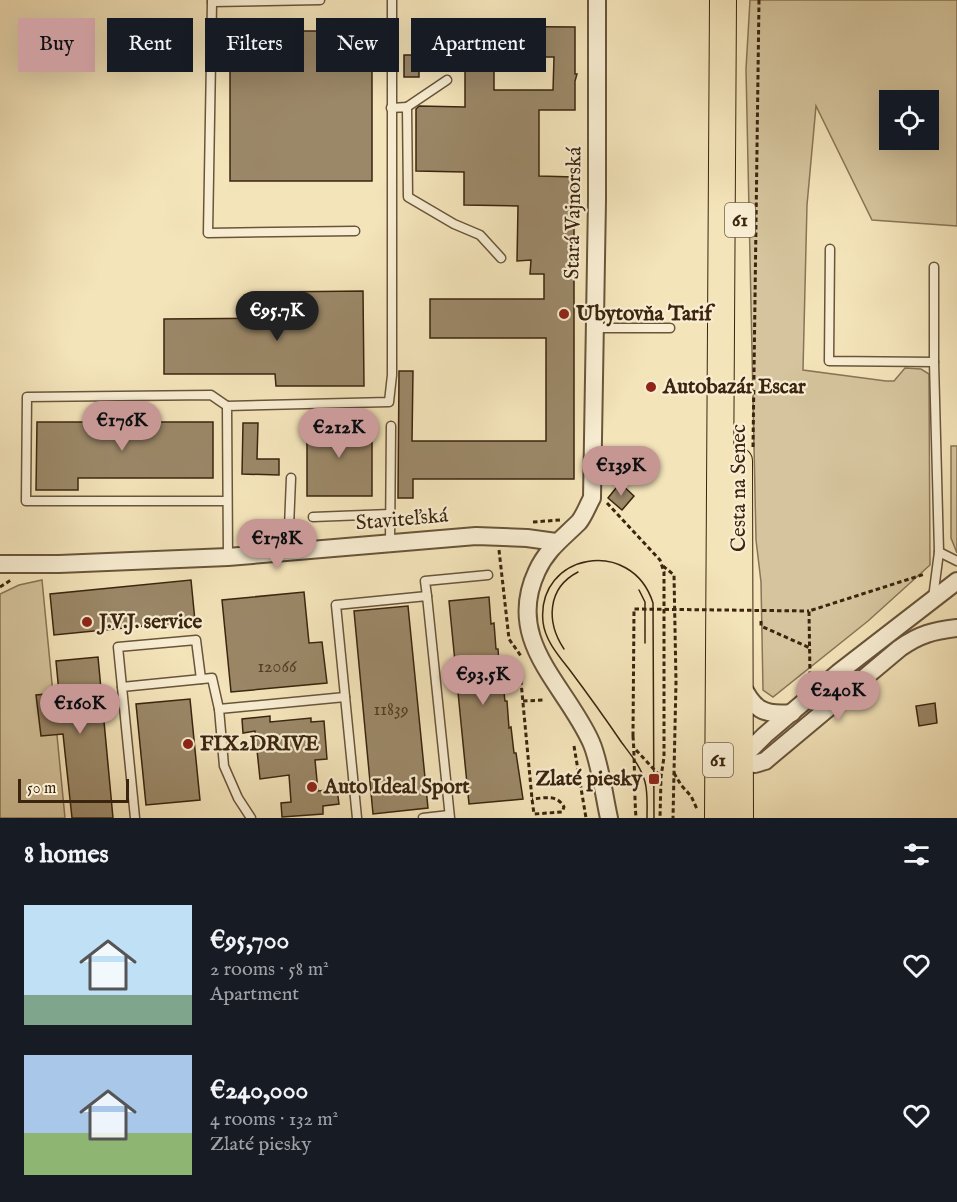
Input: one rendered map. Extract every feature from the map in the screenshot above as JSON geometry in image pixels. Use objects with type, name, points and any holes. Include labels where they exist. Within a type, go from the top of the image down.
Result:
[{"type":"main road","name":"Cesta na Senec","points":[[712,811],[718,703],[722,488],[723,0]]},
{"type":"main road","name":"Cesta na Senec","points":[[740,818],[741,0]]},
{"type":"street","name":"Stará Vajnorská","points":[[597,0],[597,200],[592,498],[580,521],[556,542],[537,570],[528,611],[531,640],[537,654],[580,718],[593,744],[609,818]]},
{"type":"street","name":"Staviteľská","points":[[0,564],[59,564],[228,557],[476,536],[527,538],[556,542]]},
{"type":"street","points":[[712,811],[739,760],[838,673],[957,581]]},
{"type":"street","points":[[739,760],[755,764],[765,761],[917,636],[957,628]]},
{"type":"street","points":[[739,677],[749,699],[759,709],[774,714],[792,713]]},
{"type":"street","name":"Cesta na Senec","points":[[718,703],[731,745],[739,760]]},
{"type":"lane","points":[[320,0],[212,1],[208,233],[355,231]]},
{"type":"lane","points":[[227,501],[26,501],[27,396],[211,394],[227,406],[389,402],[392,375],[392,0]]},
{"type":"lane","points":[[391,108],[407,107],[447,80]]},
{"type":"lane","points":[[407,107],[408,197],[454,224],[480,235],[501,258]]},
{"type":"lane","points":[[830,249],[829,361],[934,362]]},
{"type":"lane","points":[[933,598],[939,552],[934,267]]},
{"type":"lane","points":[[595,328],[670,328]]},
{"type":"lane","points":[[227,406],[228,557]]},
{"type":"lane","points":[[390,543],[391,426]]},
{"type":"lane","points":[[288,552],[291,478]]},
{"type":"lane","points":[[313,517],[390,514]]},
{"type":"lane","points":[[939,552],[957,561]]},
{"type":"lane","points":[[423,818],[450,817],[425,581],[488,575]]},
{"type":"lane","points":[[357,818],[336,605],[427,596]]},
{"type":"lane","points":[[905,620],[917,636]]},
{"type":"lane","points":[[135,818],[118,647],[196,640],[201,679]]},
{"type":"lane","points":[[122,687],[212,678],[219,709],[224,766],[238,798],[251,818]]},
{"type":"lane","points":[[219,709],[345,697]]},
{"type":"path","points":[[753,452],[759,0]]},
{"type":"path","points":[[592,478],[607,503],[660,560],[664,572],[664,757],[660,818]]},
{"type":"path","points":[[532,522],[566,519]]},
{"type":"path","points":[[661,565],[674,575],[676,682],[673,818]]},
{"type":"path","points":[[636,818],[633,780],[635,749],[633,736],[634,609],[809,611],[926,574]]},
{"type":"path","points":[[759,609],[761,626],[810,648]]},
{"type":"path","points":[[809,611],[810,677]]},
{"type":"path","points":[[507,672],[520,670],[532,799],[534,814],[562,812],[564,807],[555,797],[532,799]]},
{"type":"path","points":[[523,701],[545,700]]},
{"type":"path","points":[[635,749],[661,777]]},
{"type":"path","points":[[674,773],[691,796],[712,811]]},
{"type":"shaded area","points":[[750,0],[957,0],[957,226],[872,220],[816,106],[807,205],[803,370],[886,381],[894,381],[905,368],[921,369],[929,374],[930,565],[868,621],[773,697],[763,690],[761,582],[756,540],[746,69]]},
{"type":"shaded area","points":[[951,446],[957,446],[957,553],[951,538]]},
{"type":"shaded area","points":[[42,580],[65,818],[0,818],[0,594],[19,585]]},
{"type":"building","points":[[546,27],[575,27],[575,74],[577,74],[575,110],[539,110],[539,176],[574,177],[574,479],[413,479],[413,498],[398,498],[399,371],[413,371],[412,441],[546,441],[546,338],[430,338],[430,299],[544,299],[544,274],[530,274],[531,260],[517,261],[518,206],[464,205],[464,172],[416,171],[416,109],[419,106],[465,107],[465,72],[494,72],[494,90],[553,90],[554,57],[546,57]]},
{"type":"building","points":[[304,31],[316,31],[316,72],[372,72],[372,181],[230,181],[230,72],[304,72]]},
{"type":"building","points":[[404,55],[411,55],[411,72],[419,72],[419,77],[404,77]]},
{"type":"building","points":[[363,291],[364,386],[276,386],[275,374],[164,374],[164,319],[275,318],[275,292]]},
{"type":"building","points":[[37,422],[213,422],[213,478],[78,478],[78,490],[36,490]]},
{"type":"building","points":[[307,422],[372,422],[372,496],[307,496]]},
{"type":"building","points":[[243,423],[258,423],[257,459],[279,459],[279,475],[242,474]]},
{"type":"building","points":[[620,483],[634,496],[622,510],[608,498]]},
{"type":"building","points":[[191,580],[195,621],[54,635],[50,594]]},
{"type":"building","points":[[304,592],[309,643],[322,642],[327,683],[231,692],[222,600]]},
{"type":"building","points":[[489,597],[491,624],[494,623],[500,676],[502,675],[505,701],[507,701],[509,728],[511,727],[523,799],[469,804],[449,601]]},
{"type":"building","points":[[408,606],[428,808],[373,814],[354,611]]},
{"type":"building","points":[[98,657],[113,818],[72,818],[63,734],[41,736],[36,695],[59,693],[56,661]]},
{"type":"building","points":[[190,699],[200,800],[146,805],[136,704]]},
{"type":"building","points":[[935,703],[937,723],[919,726],[916,706]]},
{"type":"building","points":[[270,716],[270,722],[311,718],[311,722],[324,721],[327,759],[315,760],[318,791],[337,789],[339,804],[323,806],[323,814],[282,817],[281,803],[291,802],[289,775],[260,779],[255,731],[243,733],[242,719]]},
{"type":"tram line","points":[[647,818],[646,786],[638,766],[556,653],[544,629],[545,599],[554,580],[569,568],[588,562],[607,561],[626,568],[642,582],[653,603],[654,818]]},
{"type":"tram line","points":[[564,649],[554,628],[553,606],[560,587],[578,572]]},
{"type":"tram line","points":[[639,590],[645,602],[645,643]]},
{"type":"place","name":"Ubytovňa Tarif","points":[[564,314]]},
{"type":"place","name":"Autobazár Escar","points":[[651,387]]},
{"type":"place","name":"J.V.J. service","points":[[87,622]]},
{"type":"place","name":"FIX2DRIVE","points":[[188,744]]},
{"type":"place","name":"Zlaté piesky","points":[[654,779]]},
{"type":"place","name":"Auto Ideal Sport","points":[[312,787]]}]
